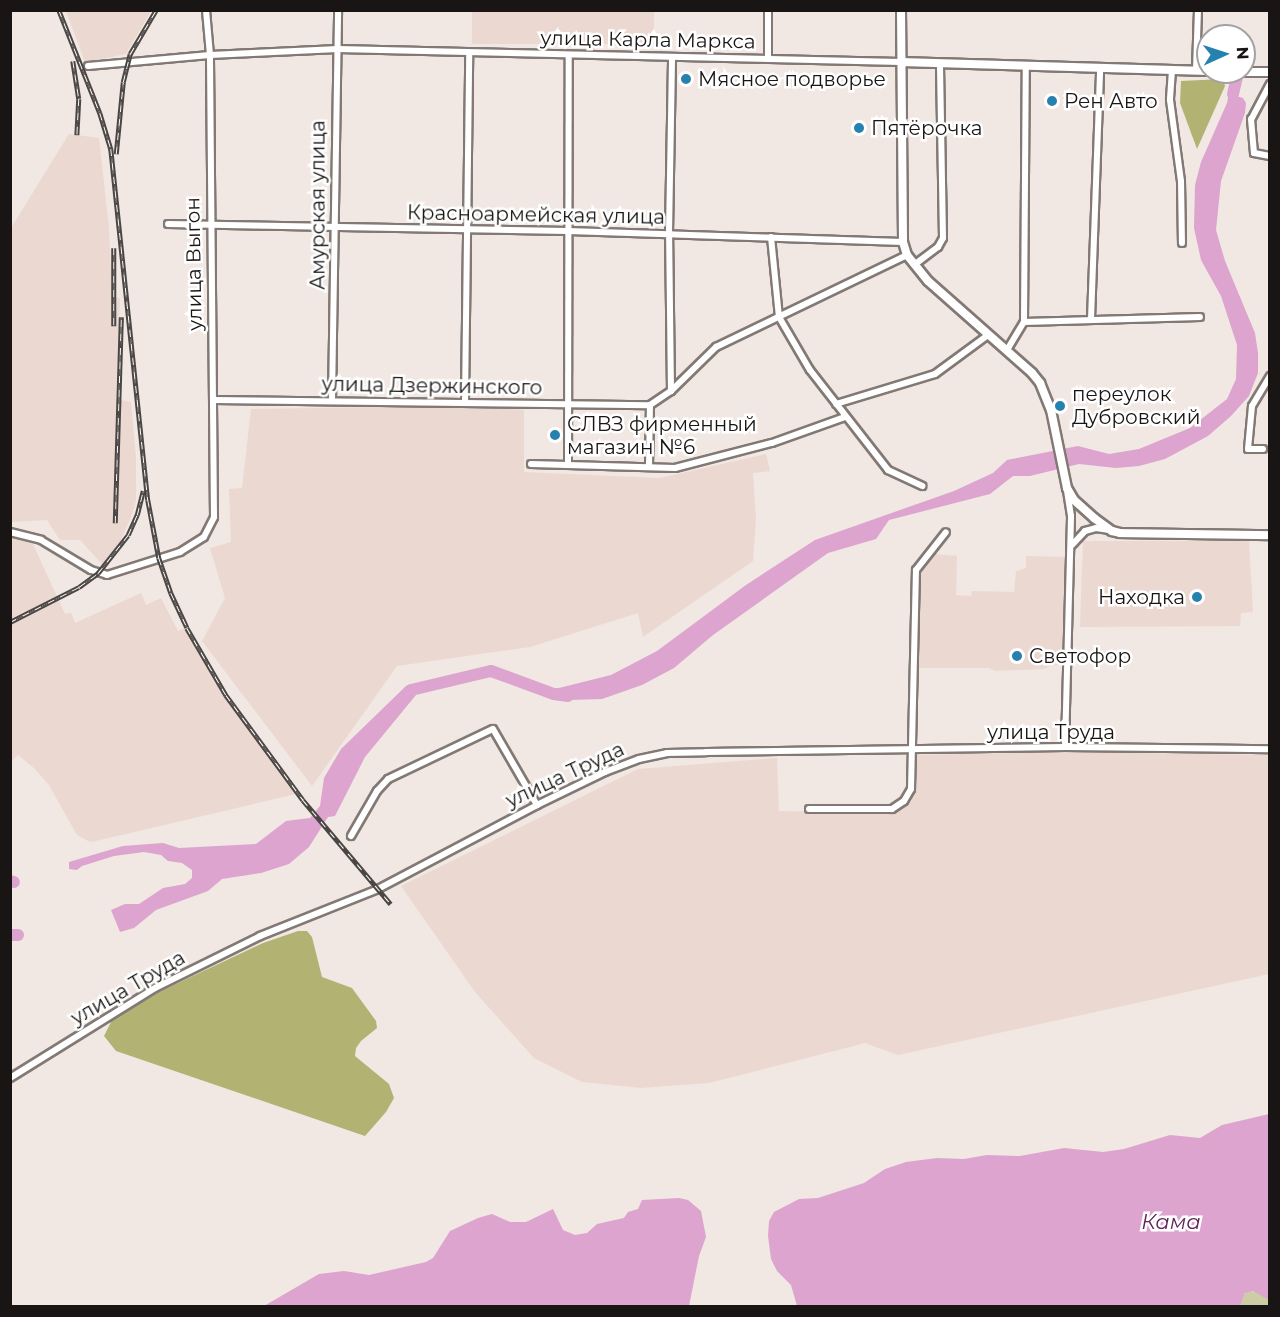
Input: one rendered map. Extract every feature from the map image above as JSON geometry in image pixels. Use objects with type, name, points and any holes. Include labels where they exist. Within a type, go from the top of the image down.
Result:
[{"type":"main road","points":[[901,10],[903,242],[907,255],[943,296],[1040,383],[1051,410],[1066,484],[1084,511],[1112,531],[1161,535],[1269,535]]},
{"type":"main road","name":"улица Карла Маркса","points":[[901,62],[1196,70]]},
{"type":"street","name":"улица Выгон","points":[[10,532],[41,540],[91,570],[107,575],[180,552],[204,537],[214,517],[214,400],[209,223],[210,55],[206,10]]},
{"type":"street","name":"Амурская улица","points":[[332,400],[338,10]]},
{"type":"street","points":[[768,10],[768,58]]},
{"type":"street","name":"улица Карла Маркса","points":[[88,66],[210,55],[339,49],[901,62]]},
{"type":"street","points":[[465,401],[469,53]]},
{"type":"street","points":[[568,465],[569,55]]},
{"type":"street","points":[[671,391],[669,233],[672,58]]},
{"type":"street","points":[[914,265],[938,247],[944,231],[940,63]]},
{"type":"street","points":[[1007,351],[1024,322],[1026,66]]},
{"type":"street","points":[[1091,318],[1100,68]]},
{"type":"street","points":[[1172,70],[1170,100],[1181,181],[1182,243]]},
{"type":"street","points":[[1269,84],[1251,119],[1254,153],[1269,156]]},
{"type":"street","name":"Красноармейская улица","points":[[168,224],[669,233],[903,242]]},
{"type":"street","points":[[771,237],[778,317],[810,370],[888,470],[922,486]]},
{"type":"street","points":[[649,467],[650,405],[671,391],[716,348],[907,255]]},
{"type":"street","points":[[1024,322],[1091,318],[1200,317]]},
{"type":"street","points":[[836,404],[935,374],[988,335]]},
{"type":"street","points":[[1263,449],[1248,449],[1252,406],[1269,376]]},
{"type":"street","name":"улица Дзержинского","points":[[214,400],[465,401],[650,405]]},
{"type":"street","points":[[531,464],[675,468],[772,443],[845,417]]},
{"type":"street","points":[[1065,747],[1071,516],[1066,484]]},
{"type":"street","points":[[1070,552],[1073,542],[1085,531],[1096,528],[1112,531]]},
{"type":"street","points":[[808,809],[892,810],[904,801],[911,789],[916,570],[946,532]]},
{"type":"street","points":[[351,836],[377,790],[388,779],[493,729],[537,805]]},
{"type":"street","name":"улица Труда","points":[[10,1078],[155,988],[260,936],[378,889],[537,805],[605,772],[639,759],[667,753],[1065,747],[1269,749]]},
{"type":"shaded area","points":[[66,11],[151,11],[126,54],[85,62]]},
{"type":"shaded area","points":[[472,11],[654,11],[654,44],[472,44]]},
{"type":"shaded area","points":[[1196,80],[1196,84],[1224,84],[1225,86],[1197,149],[1180,103],[1181,81]]},
{"type":"shaded area","points":[[69,134],[99,138],[109,228],[112,297],[120,298],[116,399],[131,402],[136,458],[136,501],[131,517],[119,544],[102,564],[80,540],[60,540],[47,520],[11,522],[11,228]]},
{"type":"shaded area","points":[[455,406],[524,410],[524,472],[660,478],[766,454],[770,471],[753,473],[756,518],[753,561],[643,637],[638,613],[530,647],[397,666],[312,786],[202,641],[225,598],[210,548],[231,542],[229,489],[242,488],[251,409]]},
{"type":"shaded area","points":[[11,535],[32,542],[65,614],[71,613],[75,623],[141,593],[146,605],[161,598],[178,631],[184,628],[214,680],[296,794],[96,841],[90,842],[77,835],[49,785],[35,769],[18,755],[11,762]]},
{"type":"shaded area","points":[[1083,541],[1249,541],[1253,612],[1241,613],[1240,626],[1080,627]]},
{"type":"shaded area","points":[[935,554],[957,556],[956,595],[971,596],[972,591],[1014,592],[1016,571],[1026,568],[1026,556],[1065,557],[1062,665],[1053,665],[1043,669],[995,671],[989,668],[917,668],[921,572]]},
{"type":"shaded area","points":[[1064,752],[1269,755],[1269,974],[898,1055],[865,1043],[709,1083],[641,1088],[582,1082],[534,1058],[475,992],[401,886],[638,769],[777,758],[779,811],[893,813],[912,801],[913,755]]},
{"type":"shaded area","points":[[298,931],[307,931],[312,937],[322,977],[352,988],[376,1021],[377,1028],[361,1041],[356,1048],[355,1056],[389,1084],[394,1098],[386,1112],[365,1136],[116,1051],[104,1036],[112,1020],[159,992],[263,943]]},
{"type":"green space","points":[[1248,1291],[1258,1292],[1269,1300],[1269,1306],[1240,1306]]},
{"type":"water","points":[[1231,84],[1237,84],[1236,96],[1243,98],[1246,103],[1245,113],[1221,181],[1216,230],[1225,261],[1255,333],[1258,353],[1258,373],[1249,396],[1231,416],[1208,436],[1165,459],[1139,466],[1116,468],[1079,464],[1030,476],[1013,476],[990,494],[889,520],[876,539],[828,553],[713,635],[674,668],[642,685],[602,699],[569,700],[553,696],[555,689],[611,675],[657,651],[746,585],[815,540],[954,491],[993,473],[1007,460],[1078,446],[1109,454],[1139,449],[1190,428],[1227,399],[1236,379],[1237,345],[1221,296],[1201,260],[1194,228],[1195,185],[1201,162],[1227,103]]},
{"type":"water","points":[[406,686],[416,695],[365,757],[335,816],[328,817],[309,847],[289,864],[261,873],[222,879],[208,891],[156,910],[134,928],[120,932],[111,910],[125,904],[139,904],[163,888],[185,884],[192,878],[192,870],[182,863],[168,861],[161,855],[144,852],[114,856],[82,866],[77,870],[69,869],[69,862],[123,846],[163,843],[179,848],[256,844],[286,821],[310,818],[320,806],[324,778],[341,749]]},
{"type":"water","name":"Кама","points":[[1269,1114],[1269,1300],[1253,1291],[1245,1293],[1240,1306],[797,1306],[791,1285],[777,1271],[771,1259],[768,1236],[769,1221],[774,1212],[799,1199],[818,1198],[864,1183],[885,1169],[906,1162],[937,1158],[964,1159],[987,1155],[1020,1156],[1064,1148],[1103,1152],[1124,1149],[1170,1135],[1200,1138],[1222,1125]]},
{"type":"water","points":[[679,1198],[688,1200],[701,1211],[706,1237],[699,1256],[689,1306],[264,1306],[319,1274],[344,1271],[369,1275],[426,1262],[433,1258],[450,1231],[492,1214],[510,1222],[526,1222],[553,1209],[563,1230],[575,1235],[587,1233],[597,1224],[624,1218],[628,1212],[638,1209],[642,1200]]},
{"type":"waterway","points":[[1233,94],[1235,84]]},
{"type":"waterway","points":[[402,701],[411,690],[491,671],[554,694],[568,696]]},
{"type":"waterway","points":[[10,881],[14,882]]},
{"type":"waterway","points":[[10,935],[18,935]]},
{"type":"railway","points":[[59,10],[100,113],[111,149],[148,500],[159,558],[171,593],[187,628],[226,695],[303,800],[391,904]]},
{"type":"railway","points":[[116,154],[123,82],[130,54],[156,10]]},
{"type":"railway","points":[[73,61],[79,99],[77,135]]},
{"type":"railway","points":[[114,248],[114,326]]},
{"type":"railway","points":[[115,523],[121,317]]},
{"type":"railway","points":[[10,622],[79,587],[98,573],[128,535],[137,515],[143,491]]},
{"type":"place","name":"Мясное подворье","points":[[686,79]]},
{"type":"place","name":"Рен Авто","points":[[1052,101]]},
{"type":"place","name":"Пятёрочка","points":[[859,128]]},
{"type":"place","name":"переулок Дубровский","points":[[1060,406]]},
{"type":"place","name":"СЛВЗ фирменный магазин №6","points":[[555,435]]},
{"type":"place","name":"Находка","points":[[1197,597]]},
{"type":"place","name":"Светофор","points":[[1017,656]]}]
